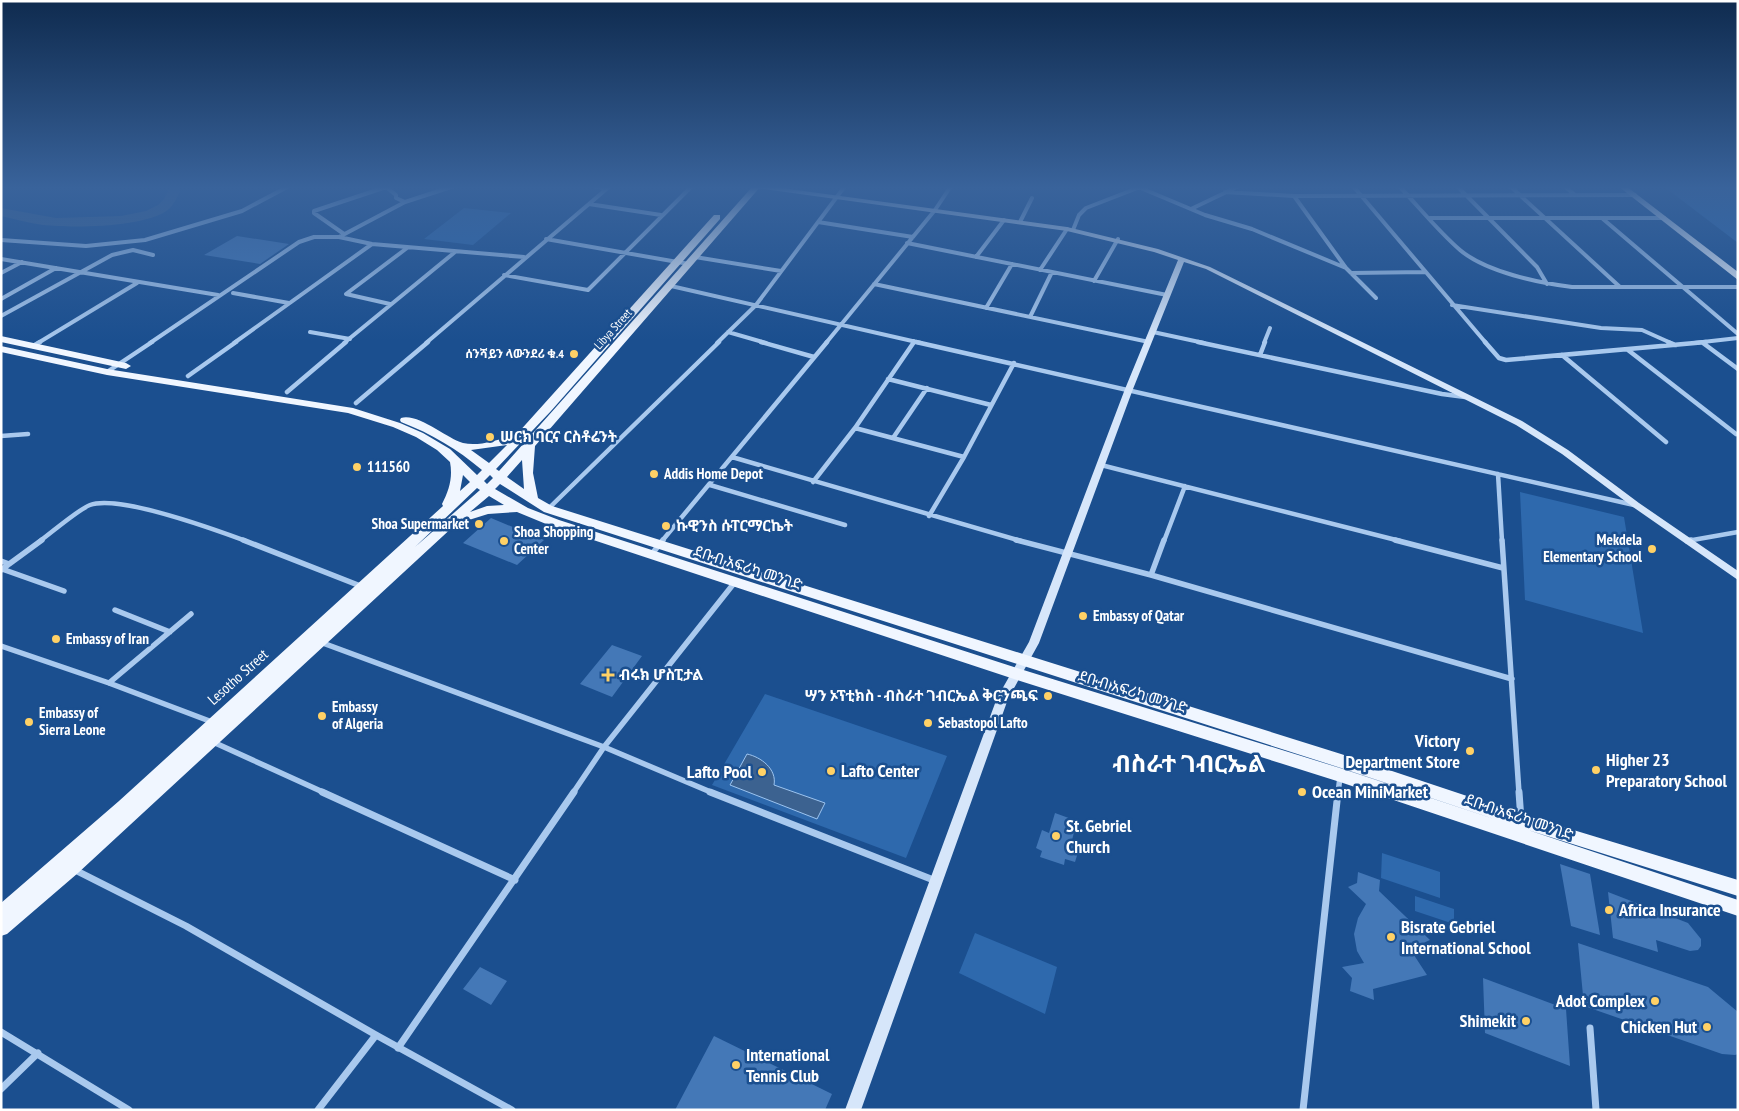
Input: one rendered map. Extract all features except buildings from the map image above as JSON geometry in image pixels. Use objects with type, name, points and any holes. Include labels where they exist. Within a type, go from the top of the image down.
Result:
[{"type":"main road","name":"Libya Street","points":[[482,485],[500,478],[526,441],[700,238]]},
{"type":"main road","name":"Libya Street","points":[[492,467],[526,441],[671,286],[712,238]]},
{"type":"main road","points":[[1689,238],[1738,277]]},
{"type":"main road","name":"ደቡብ አፍሪካ መንገድ","points":[[1,339],[117,365],[356,403],[425,428],[459,446],[492,467],[500,478],[533,501],[735,582],[1017,674],[1521,821],[1738,888]]},
{"type":"main road","name":"ደቡብ አፍሪካ መንገድ","points":[[1,349],[107,372],[349,410],[378,418],[416,433],[441,447],[482,485],[518,508],[547,521],[656,550],[1024,659],[1738,908]]},
{"type":"main road","points":[[459,446],[473,447],[526,441],[529,488],[533,501]]},
{"type":"main road","points":[[442,514],[453,495],[459,476],[456,461]]},
{"type":"main road","name":"Lesotho Street","points":[[1,928],[7,911],[66,866],[369,589],[443,529],[482,485],[492,467]]},
{"type":"main road","name":"Lesotho Street","points":[[369,589],[442,514],[482,485]]},
{"type":"main road","points":[[443,529],[470,515],[487,510],[518,508]]},
{"type":"street","points":[[1,240],[72,246],[120,244],[151,238]]},
{"type":"street","points":[[107,372],[218,295],[299,242],[311,238]]},
{"type":"street","points":[[343,238],[372,244],[407,248],[524,257]]},
{"type":"street","points":[[504,275],[588,290],[638,238]]},
{"type":"street","points":[[548,508],[756,305],[806,238]]},
{"type":"street","points":[[656,550],[912,238]]},
{"type":"street","points":[[976,257],[990,238]]},
{"type":"street","points":[[1040,270],[1064,238]]},
{"type":"street","points":[[1112,238],[1182,258],[1208,268],[1519,423],[1565,452],[1636,505],[1738,576]]},
{"type":"street","points":[[1275,238],[1346,268]]},
{"type":"street","points":[[1324,238],[1346,268],[1376,298]]},
{"type":"street","points":[[1396,238],[1499,358],[1506,360],[1628,350],[1702,343],[1738,336]]},
{"type":"street","points":[[1449,238],[1460,250],[1473,259],[1510,274],[1547,284],[1572,287],[1621,288],[1738,287]]},
{"type":"street","points":[[1507,238],[1537,268],[1547,284]]},
{"type":"street","points":[[1567,238],[1621,288]]},
{"type":"street","points":[[1626,238],[1738,336]]},
{"type":"street","points":[[356,403],[546,239],[678,262],[692,261],[781,271]]},
{"type":"street","points":[[1094,280],[1118,239]]},
{"type":"street","points":[[908,243],[1167,295]]},
{"type":"street","points":[[188,376],[372,244]]},
{"type":"street","points":[[390,304],[346,294],[407,248]]},
{"type":"street","points":[[1,316],[79,272],[122,251],[133,250],[153,255]]},
{"type":"street","points":[[287,392],[390,304],[455,252]]},
{"type":"street","points":[[852,1110],[1003,698],[1034,643],[1129,389],[1182,258]]},
{"type":"street","points":[[1,259],[218,295]]},
{"type":"street","points":[[1,274],[23,262]]},
{"type":"street","points":[[986,308],[1012,264]]},
{"type":"street","points":[[1,299],[56,268]]},
{"type":"street","points":[[1030,317],[1052,272]]},
{"type":"street","points":[[1351,273],[1425,272]]},
{"type":"street","points":[[32,346],[137,283]]},
{"type":"street","points":[[874,284],[1149,342]]},
{"type":"street","points":[[671,286],[1636,505]]},
{"type":"street","points":[[233,293],[289,303]]},
{"type":"street","points":[[1452,304],[1601,328],[1642,330],[1676,345]]},
{"type":"street","points":[[1260,356],[1270,328]]},
{"type":"street","points":[[310,332],[350,339]]},
{"type":"street","points":[[728,332],[814,357]]},
{"type":"street","points":[[1153,332],[1260,356],[1469,398]]},
{"type":"street","points":[[813,482],[855,428],[914,341]]},
{"type":"street","points":[[1702,343],[1738,369]]},
{"type":"street","points":[[1628,350],[1736,434]]},
{"type":"street","points":[[1562,355],[1666,442]]},
{"type":"street","points":[[929,516],[964,457],[1014,363]]},
{"type":"street","points":[[888,379],[990,405]]},
{"type":"street","points":[[893,438],[927,388]]},
{"type":"street","points":[[855,428],[964,457]]},
{"type":"street","points":[[1,436],[28,434]]},
{"type":"street","points":[[732,457],[929,516],[1066,554],[1151,575],[1512,679]]},
{"type":"street","points":[[1101,465],[1503,568]]},
{"type":"street","points":[[1498,474],[1521,821]]},
{"type":"street","points":[[710,485],[845,526]]},
{"type":"street","points":[[1151,575],[1185,486]]},
{"type":"street","points":[[2,569],[98,501],[154,511],[218,531],[369,589]]},
{"type":"street","points":[[1687,541],[1738,532]]},
{"type":"street","points":[[1,562],[8,564]]},
{"type":"street","points":[[2,569],[64,591]]},
{"type":"street","points":[[398,1048],[515,880],[604,747],[735,582]]},
{"type":"street","points":[[115,610],[170,632]]},
{"type":"street","points":[[109,683],[191,614]]},
{"type":"street","points":[[313,640],[604,747],[671,777],[936,881]]},
{"type":"street","points":[[1,646],[109,683],[220,725]]},
{"type":"street","points":[[205,739],[515,880]]},
{"type":"street","points":[[1303,1110],[1341,768]]},
{"type":"street","points":[[66,866],[186,926],[398,1048],[512,1110]]},
{"type":"street","points":[[1590,1028],[1596,1110]]},
{"type":"street","points":[[1,1032],[38,1053],[126,1109]]},
{"type":"street","points":[[318,1110],[376,1035]]},
{"type":"street","points":[[1,1089],[38,1053]]},
{"type":"shaded area","points":[[425,238],[481,238],[473,245],[424,239]]},
{"type":"shaded area","points":[[1731,238],[1738,238],[1738,243]]},
{"type":"shaded area","points":[[1520,492],[1624,517],[1643,633],[1525,600]]},
{"type":"shaded area","name":"Lafto Center","points":[[765,694],[947,756],[906,858],[712,785]]},
{"type":"shaded area","points":[[747,754],[758,758],[767,765],[773,774],[774,785],[825,803],[817,819],[730,785]]},
{"type":"shaded area","points":[[1382,853],[1440,872],[1440,898],[1381,878]]},
{"type":"shaded area","points":[[1415,896],[1454,909],[1454,924],[1415,911]]},
{"type":"shaded area","points":[[975,933],[1057,967],[1045,1014],[959,973]]},
{"type":"place","name":"ሰንሻይን ላውንደሪ ቁ.4","points":[[574,354]]},
{"type":"place","name":"ሠርክ ባርና ርስቶሬንት","points":[[490,437]]},
{"type":"place","name":"111560","points":[[357,467]]},
{"type":"place","name":"Addis Home Depot","points":[[654,474]]},
{"type":"place","name":"Shoa Supermarket","points":[[479,524]]},
{"type":"place","name":"ኩዊንስ ሱፐርማርኬት","points":[[666,526]]},
{"type":"place","name":"Shoa Shopping Center","points":[[504,541]]},
{"type":"place","name":"Mekdela Elementary School","points":[[1652,549]]},
{"type":"place","name":"Embassy of Qatar","points":[[1083,616]]},
{"type":"place","name":"Embassy of Iran","points":[[56,639]]},
{"type":"place","name":"ብሩክ ሆስፒታል","points":[[608,675]]},
{"type":"place","name":"ሣን ኦፕቲክስ - ብስራተ ገብርኤል ቅርንጫፍ","points":[[1048,696]]},
{"type":"place","name":"Embassy of Algeria","points":[[322,716]]},
{"type":"place","name":"Embassy of Sierra Leone","points":[[29,722]]},
{"type":"place","name":"Sebastopol Lafto","points":[[928,723]]},
{"type":"place","name":"Victory Department Store","points":[[1470,751]]},
{"type":"place","name":"Higher 23 Preparatory School","points":[[1596,770]]},
{"type":"place","name":"Lafto Center","points":[[831,771]]},
{"type":"place","name":"Lafto Pool","points":[[762,772]]},
{"type":"place","name":"Ocean MiniMarket","points":[[1302,792]]},
{"type":"place","name":"St. Gebriel Church","points":[[1056,836]]},
{"type":"place","name":"Africa Insurance","points":[[1609,910]]},
{"type":"place","name":"Bisrate Gebriel International School","points":[[1391,937]]},
{"type":"place","name":"Adot Complex","points":[[1655,1001]]},
{"type":"place","name":"Shimekit","points":[[1526,1021]]},
{"type":"place","name":"Chicken Hut","points":[[1707,1027]]},
{"type":"place","name":"International Tennis Club","points":[[736,1065]]},
{"type":"district","name":"ብስራተ ገብርኤል","points":[[1189,764]]}]
